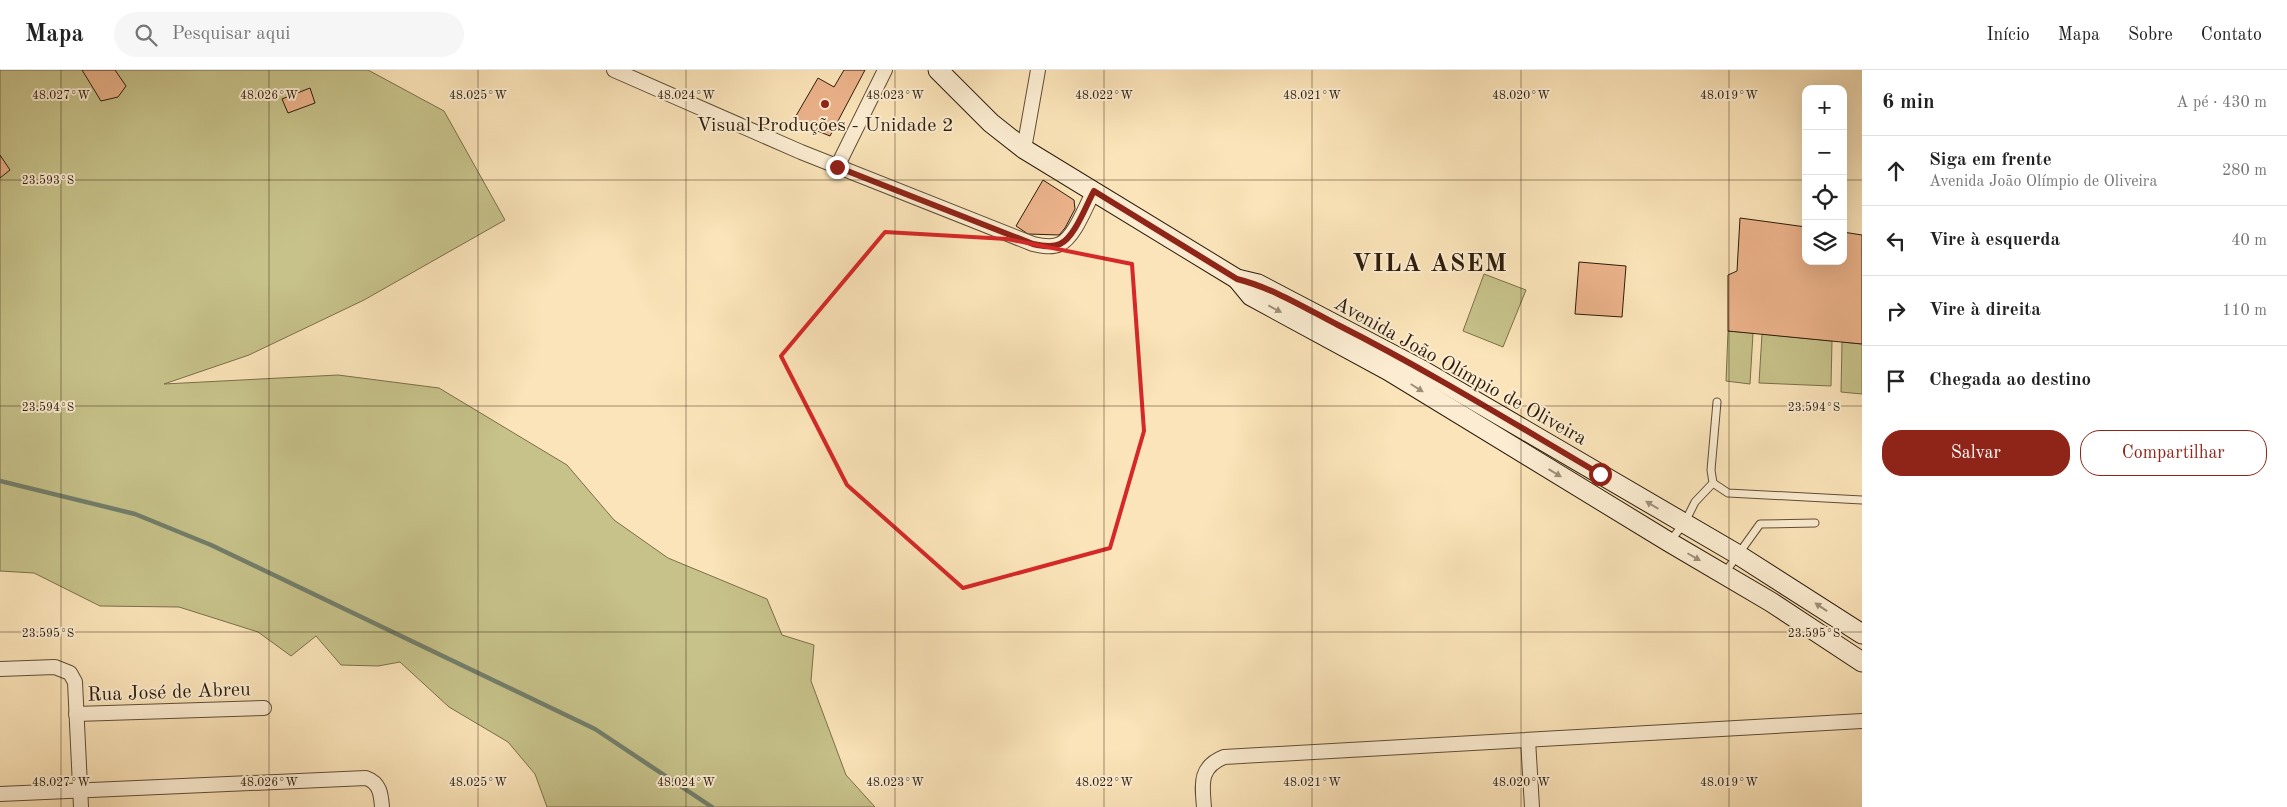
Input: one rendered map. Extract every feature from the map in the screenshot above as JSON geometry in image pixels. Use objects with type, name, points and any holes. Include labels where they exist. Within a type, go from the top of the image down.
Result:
[{"type":"main road","name":"Avenida João Olímpio de Oliveira","points":[[938,70],[991,123],[1024,149],[1237,279],[1258,284],[1422,370],[1737,554],[1862,634]]},
{"type":"main road","name":"Avenida João Olímpio de Oliveira","points":[[1237,279],[1251,296],[1388,371],[1771,602],[1862,662]]},
{"type":"street","points":[[837,167],[885,70]]},
{"type":"street","points":[[1024,149],[1038,70]]},
{"type":"street","points":[[617,71],[837,167],[1033,244],[1049,247],[1061,244],[1072,235],[1094,191]]},
{"type":"street","points":[[0,669],[55,667],[70,673],[74,682],[81,807]]},
{"type":"street","name":"Rua José de Abreu","points":[[76,714],[264,708]]},
{"type":"street","points":[[1204,807],[1202,784],[1206,772],[1212,762],[1224,757],[1862,721]]},
{"type":"street","points":[[1528,740],[1532,807]]},
{"type":"street","points":[[0,794],[366,778],[373,780],[379,788],[382,807]]},
{"type":"lane","points":[[1717,402],[1711,470],[1714,483],[1728,494],[1862,500]]},
{"type":"lane","points":[[1669,542],[1684,524],[1694,502],[1714,483]]},
{"type":"lane","points":[[1724,574],[1760,524],[1815,523]]},
{"type":"highlighted area","points":[[885,232],[1007,239],[1132,264],[1144,431],[1110,548],[963,588],[847,485],[781,356]]},
{"type":"shaded area","points":[[0,70],[368,70],[444,111],[505,220],[364,300],[249,355],[164,384],[338,375],[439,388],[567,465],[614,520],[668,558],[767,599],[782,635],[814,645],[811,681],[846,775],[875,807],[547,807],[535,774],[508,742],[449,707],[400,662],[378,666],[341,665],[316,636],[291,656],[258,632],[179,607],[100,606],[34,573],[0,571]]},
{"type":"shaded area","points":[[1484,274],[1526,290],[1503,347],[1463,331]]},
{"type":"shaded area","points":[[1728,331],[1753,333],[1750,384],[1726,381]]},
{"type":"shaded area","points":[[1762,334],[1832,341],[1831,386],[1759,383]]},
{"type":"shaded area","points":[[1842,342],[1862,344],[1862,394],[1841,392]]},
{"type":"building","points":[[82,70],[115,70],[126,86],[118,97],[101,101]]},
{"type":"building","name":"Visual Produções - Unidade 2","points":[[844,70],[865,70],[830,136],[793,121],[818,78],[834,87]]},
{"type":"building","points":[[310,88],[315,103],[288,113],[282,99]]},
{"type":"building","points":[[0,155],[10,170],[0,178]]},
{"type":"building","points":[[1043,180],[1074,200],[1075,209],[1059,235],[1028,234],[1016,226]]},
{"type":"building","points":[[1740,218],[1802,226],[1802,265],[1847,265],[1847,233],[1862,235],[1862,344],[1728,331],[1728,275],[1737,271]]},
{"type":"building","points":[[1579,262],[1626,266],[1622,317],[1575,314]]},
{"type":"waterway","points":[[0,481],[135,514],[211,545],[595,729],[712,807]]},
{"type":"place","name":"Visual Produções - Unidade 2","points":[[825,104]]},
{"type":"district","name":"VILA ASEM","points":[[1430,262]]},
{"type":"route","points":[[837,167],[1033,244],[1049,247],[1061,244],[1072,235],[1094,191],[1237,279],[1258,284],[1361,337],[1422,370],[1600,474]]}]
